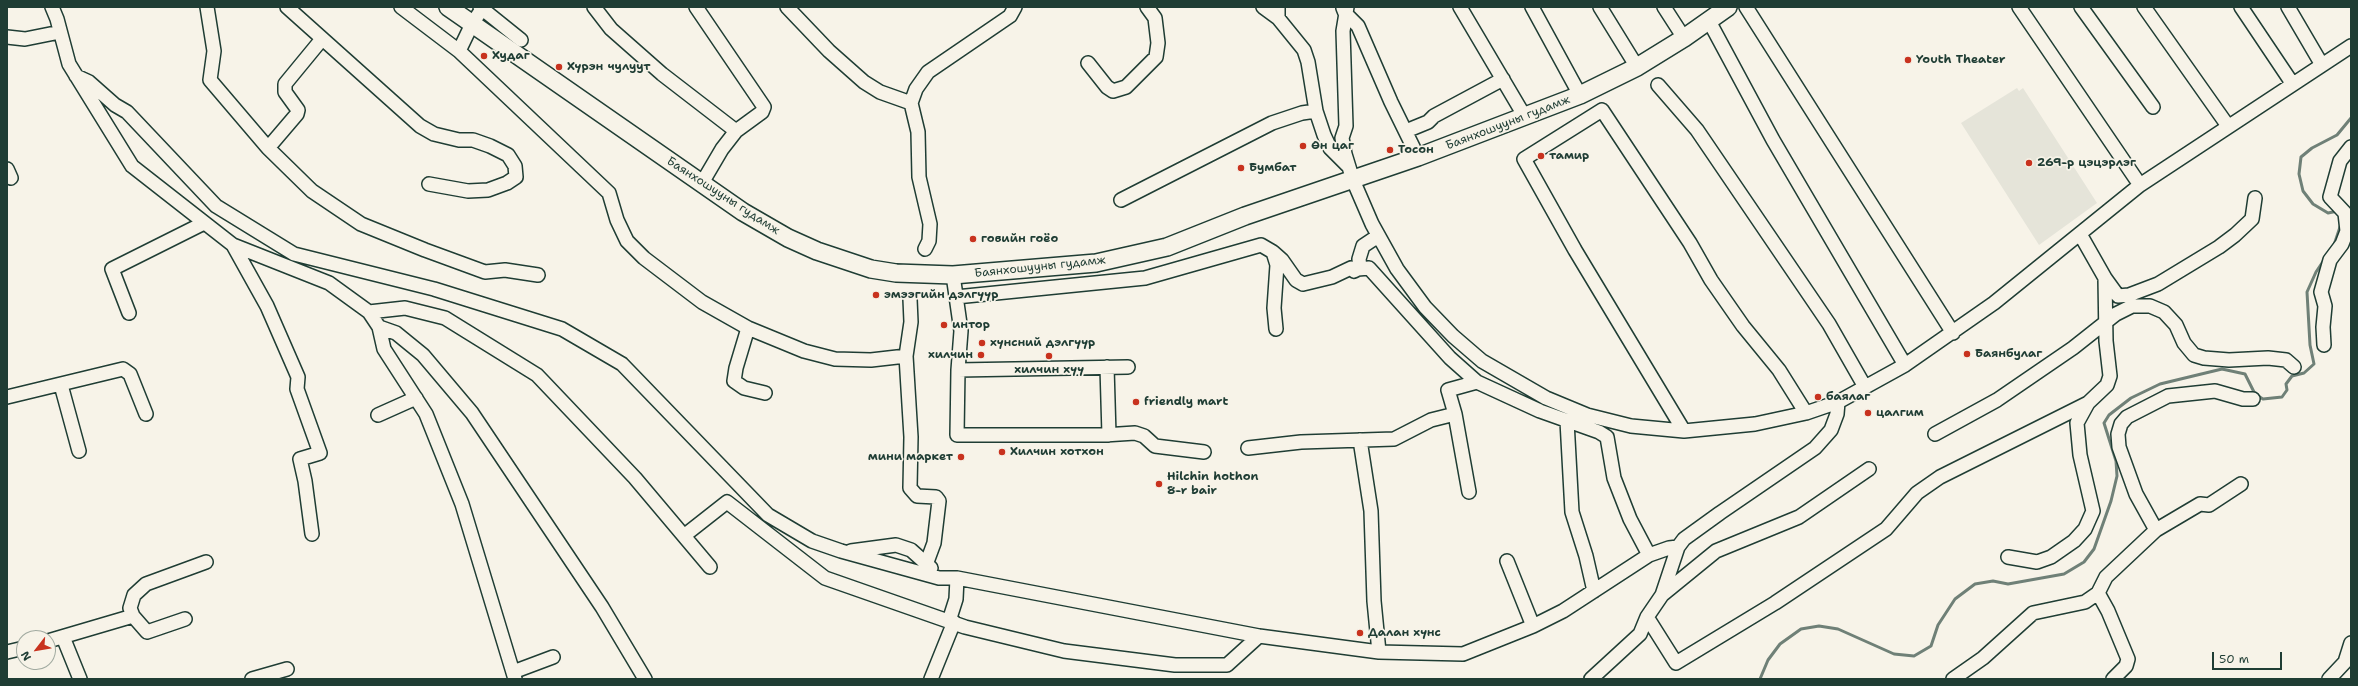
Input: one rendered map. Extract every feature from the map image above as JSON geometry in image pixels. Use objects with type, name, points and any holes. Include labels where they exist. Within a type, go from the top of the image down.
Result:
[{"type":"main road","name":"Баянхошууны гудамж","points":[[448,7],[760,222],[817,251],[878,270],[908,274],[953,275],[1096,263],[1167,247],[1351,174],[1418,157],[1580,95],[1637,67],[1684,38],[1727,7]]},
{"type":"street","points":[[52,7],[69,64],[132,166],[233,245],[329,282],[369,312],[379,327],[384,349],[426,414],[462,504],[514,676],[553,657]]},
{"type":"street","points":[[207,7],[214,51],[210,80],[268,148],[312,191],[361,224],[484,272],[505,270],[538,275]]},
{"type":"street","points":[[287,7],[420,126],[434,134],[459,140],[473,140],[490,146],[508,154],[515,166],[516,177],[507,183],[488,190],[468,191],[429,184]]},
{"type":"street","points":[[401,7],[459,51],[609,193],[617,220],[627,241],[644,258],[702,302],[748,328],[804,351],[835,359],[871,360],[906,356]]},
{"type":"street","points":[[594,7],[610,29],[662,74],[736,131]]},
{"type":"street","points":[[696,7],[764,107],[762,112],[736,131],[722,149],[702,183]]},
{"type":"street","points":[[787,7],[829,51],[864,82],[880,92],[911,103]]},
{"type":"street","points":[[925,249],[929,241],[930,224],[919,177],[918,132],[911,103],[916,89],[928,72],[1010,16],[1015,7]]},
{"type":"street","points":[[1088,63],[1106,87],[1113,91],[1126,87],[1156,57],[1158,43],[1155,18],[1147,7]]},
{"type":"street","points":[[1263,7],[1278,12],[1304,50],[1308,62],[1316,112],[1330,148],[1351,174]]},
{"type":"street","points":[[1460,7],[1525,117]]},
{"type":"street","points":[[1532,7],[1580,95]]},
{"type":"street","points":[[1600,7],[1637,67]]},
{"type":"street","points":[[1664,7],[1684,38]]},
{"type":"street","points":[[1746,7],[1953,333]]},
{"type":"street","points":[[2019,7],[2140,185]]},
{"type":"street","points":[[2081,7],[2153,107]]},
{"type":"street","points":[[2144,7],[2228,126]]},
{"type":"street","points":[[2241,7],[2292,83]]},
{"type":"street","points":[[2288,7],[2322,64]]},
{"type":"street","points":[[459,51],[481,8],[522,40]]},
{"type":"street","points":[[1345,9],[1346,126],[1342,138],[1351,174],[1378,236],[1397,269],[1425,307],[1453,336],[1482,361],[1546,398],[1587,415],[1631,426],[1684,430],[1755,424],[1806,413],[1838,402],[1905,365],[1953,333],[2140,185],[2292,83],[2351,46]]},
{"type":"street","points":[[1345,9],[1358,26],[1391,102],[1418,157]]},
{"type":"street","points":[[1709,21],[1773,140],[1905,365]]},
{"type":"street","points":[[7,37],[25,39],[60,32]]},
{"type":"street","points":[[268,148],[297,114],[298,110],[283,87],[322,39]]},
{"type":"street","points":[[76,76],[89,82],[115,106],[127,112],[216,206],[294,254],[434,289],[562,329],[622,364],[768,515],[812,541],[846,552],[939,578],[957,578],[1259,636],[1379,652],[1463,654],[1533,626],[1649,555],[1669,548],[1678,548]]},
{"type":"street","points":[[1406,131],[1428,122],[1434,116],[1503,79]]},
{"type":"street","points":[[1658,84],[1705,143],[1828,324],[1865,387]]},
{"type":"street","points":[[1684,430],[1575,250],[1524,159],[1602,110],[1712,280],[1743,326],[1779,370],[1806,413]]},
{"type":"street","points":[[1120,200],[1272,123],[1302,113],[1316,112]]},
{"type":"street","points":[[2324,345],[2323,327],[2325,306],[2321,292],[2330,260],[2342,244],[2347,231],[2344,213],[2330,197],[2340,161],[2351,147]]},
{"type":"street","points":[[2080,234],[2105,278],[2118,296],[2129,295],[2158,284],[2219,247],[2235,235],[2252,219],[2255,198]]},
{"type":"street","points":[[129,313],[112,269],[204,223]]},
{"type":"street","points":[[1360,268],[1359,259],[1363,246],[1378,236]]},
{"type":"street","points":[[233,245],[267,306],[298,377],[297,389],[320,453],[300,459],[305,481],[312,534]]},
{"type":"street","points":[[956,297],[1145,278],[1260,245],[1274,252],[1282,260],[1296,280],[1303,284],[1332,276],[1351,268],[1354,272],[1360,268],[1369,268],[1450,358],[1477,382],[1567,421],[1600,432],[1607,437],[1614,478],[1630,519],[1649,555]]},
{"type":"street","points":[[1274,252],[1277,265],[1274,308],[1276,329]]},
{"type":"street","points":[[953,275],[961,331],[958,370],[957,435],[1110,435],[1135,433],[1144,436],[1155,446],[1204,452]]},
{"type":"street","points":[[2008,557],[2037,562],[2051,558],[2074,541],[2084,529],[2094,511],[2080,454],[2077,423],[2088,404],[2107,385],[2110,376],[2106,322],[2105,278]]},
{"type":"street","points":[[910,299],[911,322],[906,356],[910,437],[910,488],[917,496],[936,497],[939,501],[934,543],[927,562]]},
{"type":"street","points":[[1935,434],[1997,400],[2106,322],[2132,306],[2150,306],[2164,312],[2176,325],[2184,343],[2194,355],[2204,358],[2229,360],[2268,358],[2286,360],[2294,367]]},
{"type":"street","points":[[369,312],[406,308],[445,318],[537,375],[635,478],[685,535],[710,567]]},
{"type":"street","points":[[379,327],[396,333],[423,355],[472,413],[602,607],[645,679]]},
{"type":"street","points":[[748,328],[736,368],[734,382],[744,388],[765,393]]},
{"type":"street","points":[[958,370],[1128,367]]},
{"type":"street","points":[[1107,368],[1110,435]]},
{"type":"street","points":[[7,397],[123,369],[130,374],[146,414]]},
{"type":"street","points":[[1469,492],[1455,414],[1448,390],[1477,382]]},
{"type":"street","points":[[61,385],[79,451]]},
{"type":"street","points":[[2156,530],[2143,510],[2129,479],[2119,448],[2118,434],[2121,424],[2127,417],[2168,396],[2215,391],[2243,399],[2253,399]]},
{"type":"street","points":[[378,416],[416,398]]},
{"type":"street","points":[[1591,679],[1640,634],[1647,617],[1662,595],[1678,548],[1684,539],[1815,448],[1831,430],[1837,414],[1838,402]]},
{"type":"street","points":[[1647,617],[1676,663],[1775,604],[1886,530],[1917,493],[1940,477],[2088,404]]},
{"type":"street","points":[[1248,448],[1301,442],[1394,439],[1431,420],[1455,414]]},
{"type":"street","points":[[1567,421],[1572,512],[1586,556],[1594,590]]},
{"type":"street","points":[[1607,437],[1631,426]]},
{"type":"street","points":[[1360,440],[1371,512],[1374,601],[1379,652]]},
{"type":"street","points":[[1662,595],[1716,551],[1799,517],[1870,469]]},
{"type":"street","points":[[1953,679],[1983,658],[2033,613],[2085,602],[2098,593],[2106,577],[2156,530],[2200,504],[2209,505],[2241,484]]},
{"type":"street","points":[[685,535],[727,502],[824,578],[1015,641],[1064,652],[1175,665],[1227,665],[1259,636]]},
{"type":"street","points":[[778,543],[812,541]]},
{"type":"street","points":[[846,552],[896,544],[912,550],[927,562],[939,578]]},
{"type":"street","points":[[1508,561],[1533,626]]},
{"type":"street","points":[[185,619],[147,632],[133,616],[130,608],[134,595],[146,584],[206,562]]},
{"type":"street","points":[[931,679],[951,621],[956,599],[957,578]]},
{"type":"street","points":[[2098,593],[2108,611],[2128,659],[2126,666],[2113,679]]},
{"type":"street","points":[[56,639],[133,616]]},
{"type":"street","points":[[63,637],[80,679]]},
{"type":"street","points":[[2329,679],[2345,662],[2351,643]]},
{"type":"street","points":[[252,679],[286,669]]},
{"type":"shaded area","name":"269-р цэцэрлэг","points":[[2017,88],[2019,91],[2023,88],[2097,203],[2039,245],[1961,123]]},
{"type":"waterway","points":[[2338,211],[2328,213],[2313,204],[2303,191],[2299,174],[2301,157],[2312,148],[2337,135],[2351,118]]},
{"type":"waterway","points":[[2334,245],[2341,224]]},
{"type":"waterway","points":[[1760,679],[1768,660],[1780,644],[1801,629],[1819,626],[1838,629],[1894,654],[1914,656],[1931,646],[1938,625],[1955,599],[1975,584],[1993,581],[2008,584],[2064,574],[2084,562],[2094,549],[2111,501],[2117,476],[2116,461],[2104,423],[2109,415],[2131,398],[2160,384],[2222,369],[2245,374],[2255,394],[2263,399],[2282,397],[2287,390],[2286,384],[2292,376],[2304,373],[2314,364],[2310,345],[2307,292],[2316,272],[2324,260]]},
{"type":"place","name":"Худаг","points":[[484,56]]},
{"type":"place","name":"Youth Theater","points":[[1908,60]]},
{"type":"place","name":"Хүрэн чулуут","points":[[559,67]]},
{"type":"place","name":"Өн цаг","points":[[1303,146]]},
{"type":"place","name":"Тосон","points":[[1390,150]]},
{"type":"place","name":"тамир","points":[[1541,156]]},
{"type":"place","name":"269-р цэцэрлэг","points":[[2029,163]]},
{"type":"place","name":"Бумбат","points":[[1241,168]]},
{"type":"place","name":"говийн гоёо","points":[[973,239]]},
{"type":"place","name":"эмээгийн дэлгүүр","points":[[876,295]]},
{"type":"place","name":"интор","points":[[944,325]]},
{"type":"place","name":"хүнсний дэлгүүр","points":[[982,343]]},
{"type":"place","name":"Баянбулаг","points":[[1967,354]]},
{"type":"place","name":"хилчин","points":[[981,355]]},
{"type":"place","name":"хилчин хүү","points":[[1049,356]]},
{"type":"place","name":"баялаг","points":[[1818,397]]},
{"type":"place","name":"friendly mart","points":[[1136,402]]},
{"type":"place","name":"цалгим","points":[[1868,413]]},
{"type":"place","name":"Хилчин хотхон","points":[[1002,452]]},
{"type":"place","name":"мини маркет","points":[[961,457]]},
{"type":"place","name":"Hilchin hothon 8-r bair","points":[[1159,484]]},
{"type":"place","name":"Далан хүнс","points":[[1360,633]]}]
